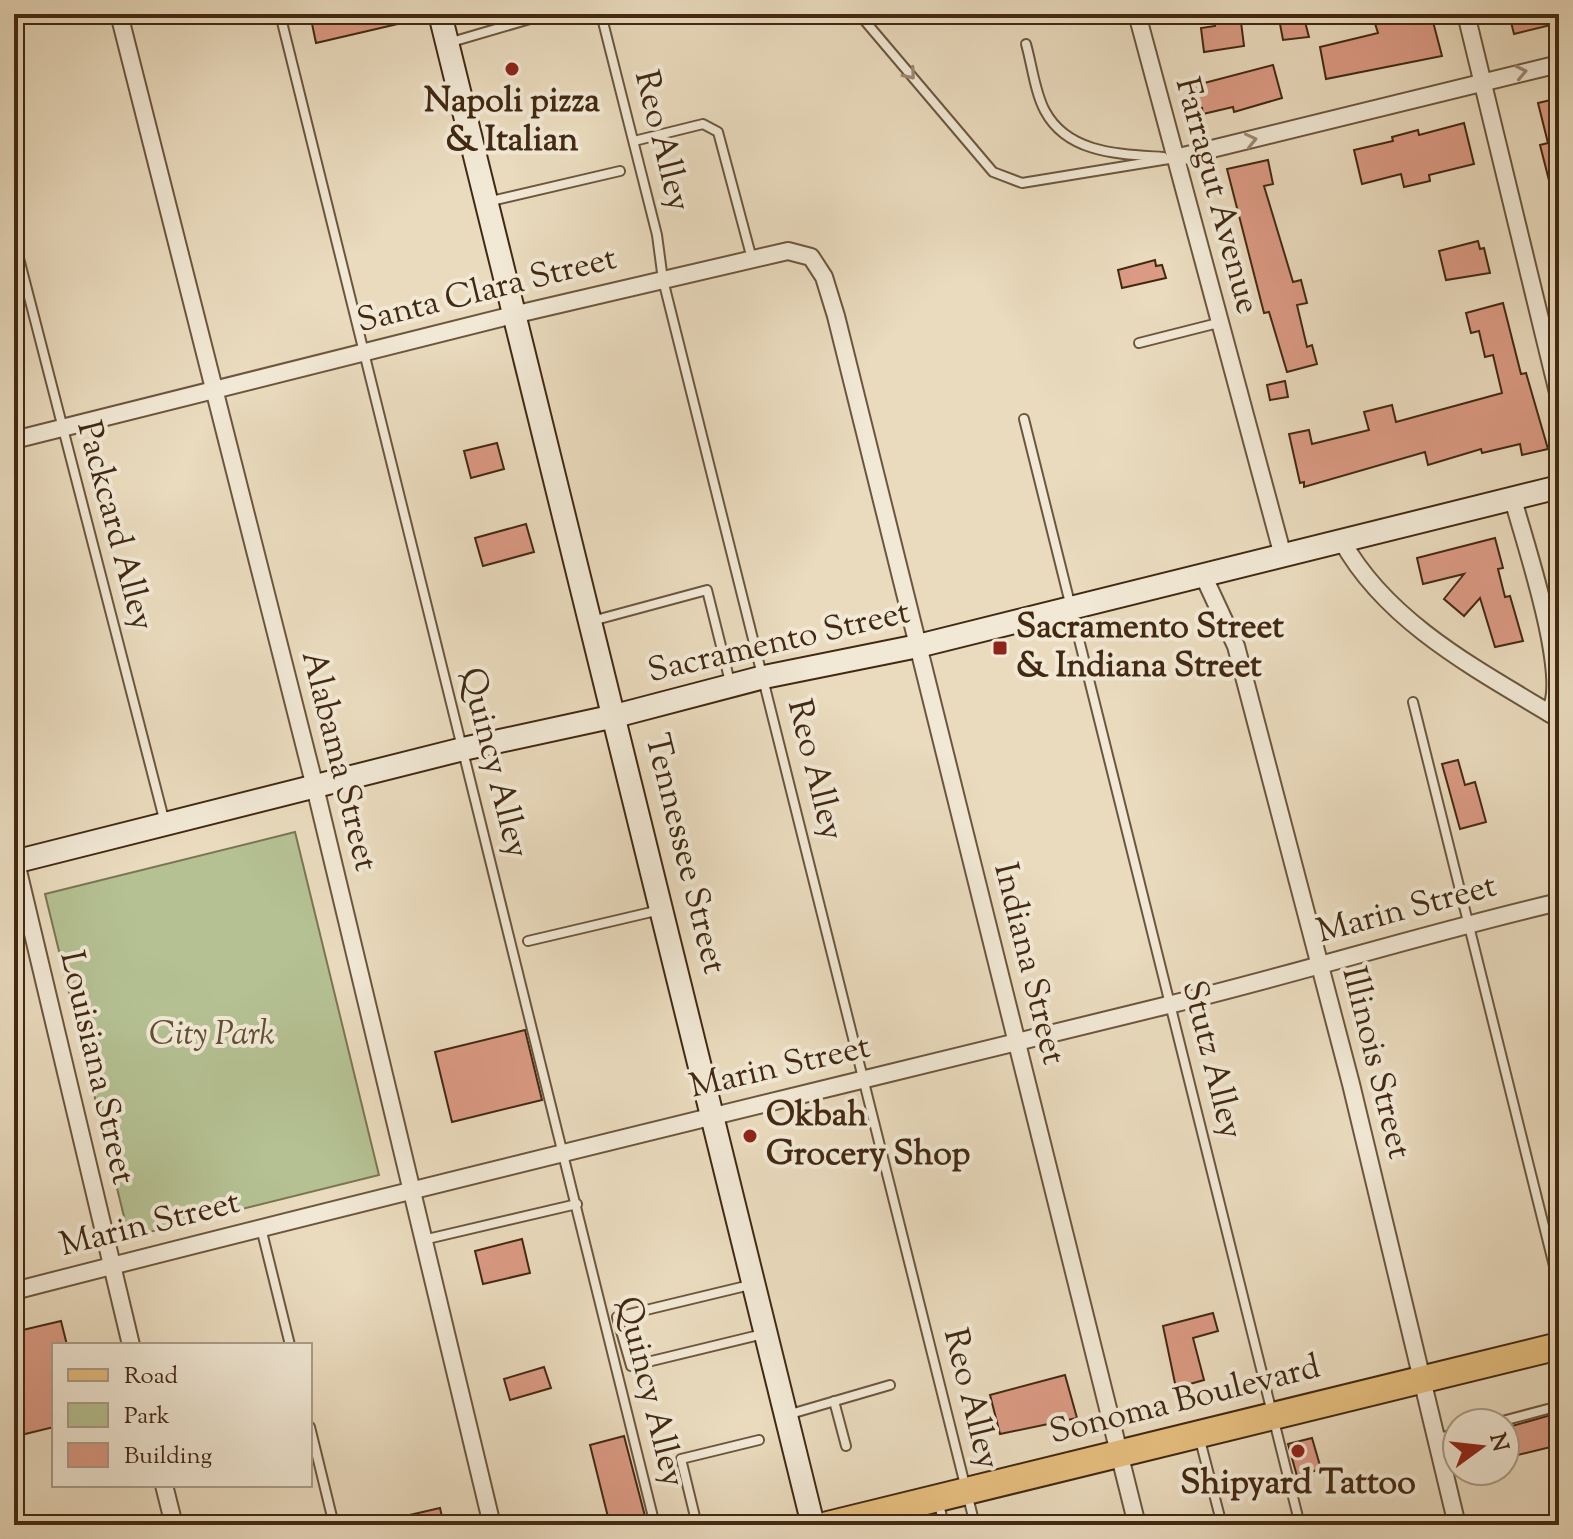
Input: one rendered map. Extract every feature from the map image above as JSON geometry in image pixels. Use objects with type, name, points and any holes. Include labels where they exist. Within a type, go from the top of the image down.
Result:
[{"type":"main road","name":"Tennessee Street","points":[[440,14],[813,1525]]},
{"type":"main road","name":"Sacramento Street","points":[[15,859],[166,825],[463,749],[615,716],[764,677],[918,646],[1559,487]]},
{"type":"main road","name":"Sonoma Boulevard","points":[[828,1525],[870,1520],[938,1499],[1559,1346]]},
{"type":"street","name":"Alabama Street","points":[[119,14],[315,787],[492,1525]]},
{"type":"street","name":"Farragut Avenue","points":[[1137,14],[1283,556]]},
{"type":"street","points":[[1466,14],[1559,397]]},
{"type":"street","points":[[1175,158],[1559,64]]},
{"type":"street","name":"Santa Clara Street","points":[[14,440],[513,315],[788,251],[811,257],[824,277],[861,417]]},
{"type":"street","name":"Indiana Street","points":[[861,417],[1137,1525]]},
{"type":"street","points":[[1513,499],[1557,665],[1554,716]]},
{"type":"street","points":[[1342,541],[1358,570],[1391,605],[1420,629],[1554,716]]},
{"type":"street","name":"Illinois Street","points":[[1213,573],[1236,646],[1320,964],[1457,1525]]},
{"type":"street","name":"Louisiana Street","points":[[15,859],[131,1343]]},
{"type":"street","name":"Marin Street","points":[[14,1291],[410,1189],[1170,1005],[1468,923],[1559,902]]},
{"type":"street","points":[[164,1487],[174,1525]]},
{"type":"lane","name":"Quincy Alley","points":[[280,14],[655,1525]]},
{"type":"lane","points":[[447,43],[547,14]]},
{"type":"lane","name":"Reo Alley","points":[[601,14],[657,235],[663,280],[975,1525]]},
{"type":"lane","points":[[859,14],[993,172],[1022,183],[1175,158]]},
{"type":"lane","points":[[1026,44],[1045,111],[1067,137],[1102,153],[1175,158]]},
{"type":"lane","points":[[634,141],[703,124],[718,132],[752,259]]},
{"type":"lane","points":[[486,203],[620,171]]},
{"type":"lane","name":"Packcard Alley","points":[[14,239],[166,825]]},
{"type":"lane","points":[[1139,343],[1218,323]]},
{"type":"lane","name":"Stutz Alley","points":[[1024,419],[1300,1525]]},
{"type":"lane","points":[[589,622],[707,590],[731,687]]},
{"type":"lane","points":[[1413,702],[1559,1286]]},
{"type":"lane","points":[[528,941],[661,910]]},
{"type":"lane","points":[[422,1240],[577,1204]]},
{"type":"lane","points":[[261,1227],[290,1343]]},
{"type":"lane","points":[[605,1322],[755,1284]]},
{"type":"lane","points":[[617,1317],[631,1366]]},
{"type":"lane","points":[[617,1372],[766,1333]]},
{"type":"lane","points":[[786,1415],[890,1385]]},
{"type":"lane","points":[[834,1401],[846,1446]]},
{"type":"lane","points":[[1521,1416],[1559,1406]]},
{"type":"lane","points":[[312,1435],[334,1525]]},
{"type":"lane","points":[[1198,1435],[1222,1525]]},
{"type":"lane","points":[[1435,1439],[1441,1437]]},
{"type":"lane","points":[[697,1525],[681,1459],[759,1440]]},
{"type":"lane","points":[[938,1499],[944,1525]]},
{"type":"green space","name":"City Park","points":[[295,832],[379,1175],[129,1237],[45,894]]},
{"type":"building","points":[[310,14],[414,14],[415,20],[316,43]]},
{"type":"building","points":[[1212,14],[1240,14],[1244,46],[1204,52],[1201,28],[1215,26]]},
{"type":"building","points":[[1372,14],[1431,14],[1442,56],[1326,79],[1320,47],[1378,33]]},
{"type":"building","points":[[1509,14],[1559,14],[1559,23],[1514,34]]},
{"type":"building","points":[[1304,18],[1309,37],[1283,40],[1280,24]]},
{"type":"building","points":[[1273,65],[1282,98],[1234,112],[1233,107],[1203,114],[1202,108],[1195,110],[1189,87]]},
{"type":"building","points":[[1559,98],[1559,200],[1554,200],[1540,145],[1548,143],[1538,103]]},
{"type":"building","points":[[1464,123],[1474,164],[1429,175],[1430,181],[1404,187],[1401,174],[1362,184],[1354,150],[1393,141],[1392,137],[1418,130],[1419,135]]},
{"type":"building","points":[[1268,160],[1273,184],[1264,186],[1293,282],[1301,280],[1307,303],[1297,305],[1307,347],[1312,345],[1317,364],[1287,372],[1269,312],[1264,313],[1227,169]]},
{"type":"building","points":[[1478,241],[1480,249],[1484,248],[1490,273],[1446,280],[1439,251]]},
{"type":"building","points":[[1155,260],[1156,266],[1162,265],[1166,278],[1122,288],[1118,270]]},
{"type":"building","points":[[1503,303],[1521,374],[1526,373],[1548,449],[1522,455],[1520,444],[1482,453],[1481,449],[1428,465],[1425,452],[1304,487],[1304,482],[1300,483],[1289,434],[1309,430],[1312,444],[1369,430],[1364,412],[1392,405],[1396,422],[1502,393],[1493,355],[1485,357],[1479,331],[1471,333],[1466,313]]},
{"type":"building","points":[[1285,381],[1288,397],[1270,400],[1267,385]]},
{"type":"building","points":[[497,443],[504,469],[471,478],[464,451]]},
{"type":"building","points":[[526,524],[534,552],[483,566],[475,538]]},
{"type":"building","points":[[1495,538],[1503,568],[1498,569],[1505,597],[1510,596],[1523,641],[1495,647],[1480,598],[1464,616],[1444,599],[1464,574],[1423,584],[1417,558]]},
{"type":"building","points":[[1458,760],[1465,785],[1475,782],[1486,822],[1460,829],[1442,764]]},
{"type":"building","points":[[525,1030],[542,1100],[452,1122],[435,1052]]},
{"type":"building","points":[[522,1239],[530,1273],[483,1284],[475,1251]]},
{"type":"building","points":[[1213,1313],[1218,1331],[1193,1338],[1204,1380],[1176,1388],[1163,1326]]},
{"type":"building","points":[[61,1321],[66,1343],[52,1343],[52,1427],[21,1435],[14,1405],[14,1332]]},
{"type":"building","points":[[544,1367],[551,1388],[510,1400],[504,1379]]},
{"type":"building","points":[[1065,1375],[1077,1418],[1000,1434],[990,1395]]},
{"type":"building","points":[[1551,1415],[1559,1445],[1521,1454],[1521,1423]]},
{"type":"building","points":[[624,1436],[646,1520],[610,1525],[590,1445]]},
{"type":"building","points":[[1312,1438],[1321,1469],[1297,1476],[1288,1444]]},
{"type":"building","points":[[440,1508],[444,1525],[393,1525],[392,1519]]},
{"type":"place","name":"Napoli pizza & Italian","points":[[512,69]]},
{"type":"place","name":"Sacramento Street & Indiana Street","points":[[1000,648]]},
{"type":"place","name":"Okbah Grocery Shop","points":[[750,1136]]},
{"type":"place","name":"Shipyard Tattoo","points":[[1298,1451]]}]
